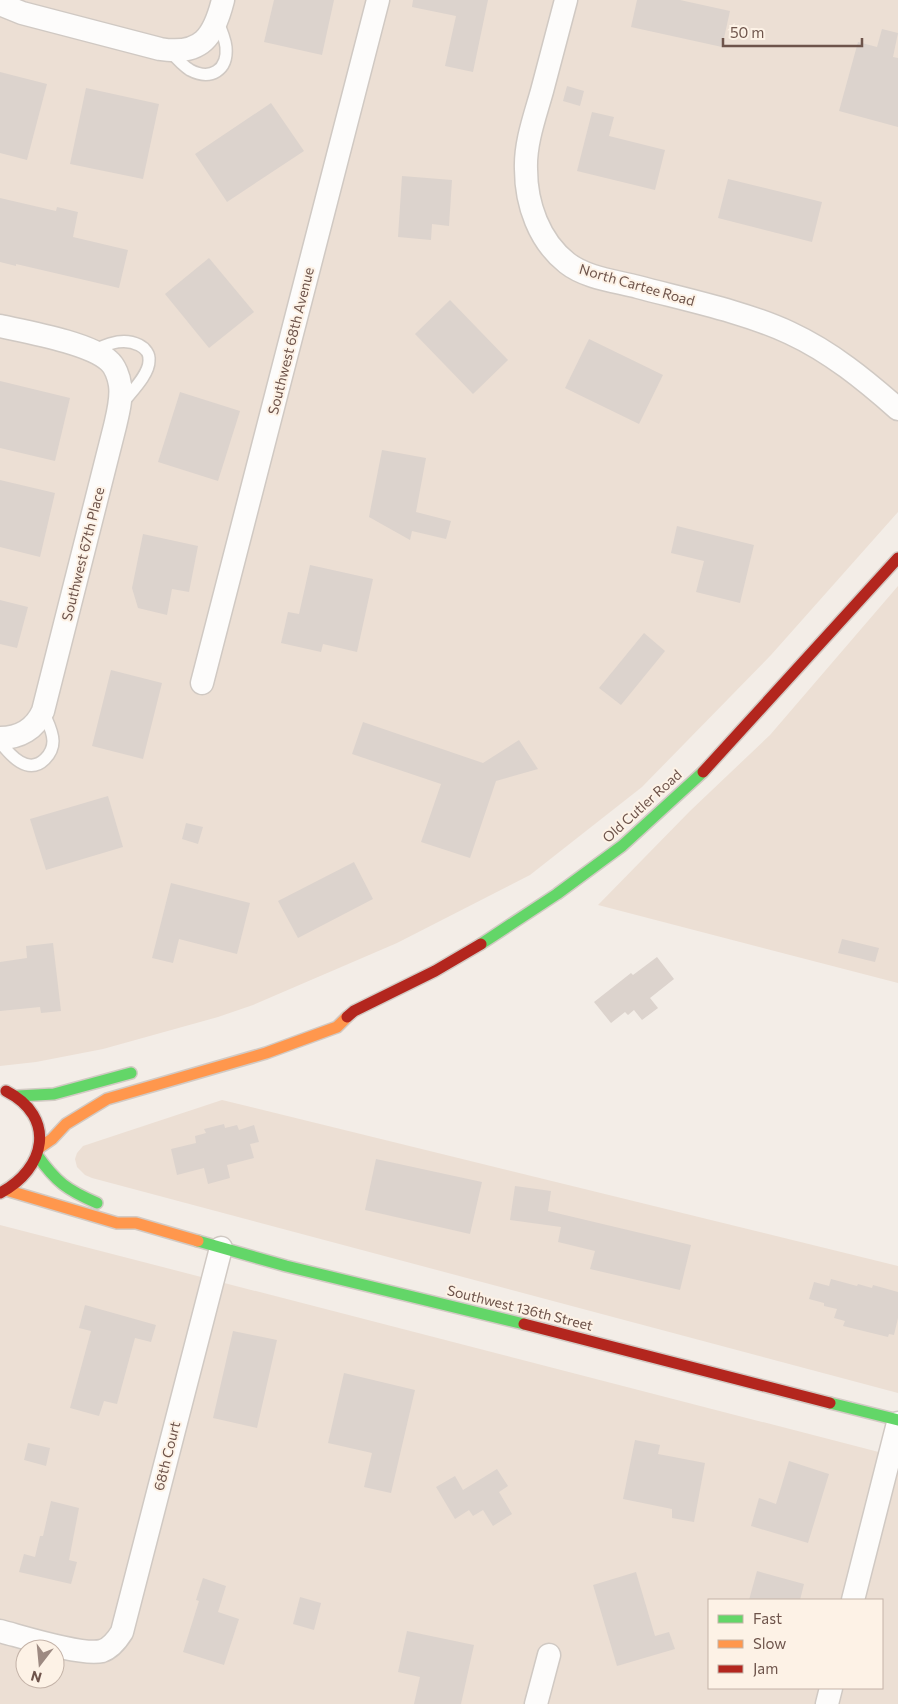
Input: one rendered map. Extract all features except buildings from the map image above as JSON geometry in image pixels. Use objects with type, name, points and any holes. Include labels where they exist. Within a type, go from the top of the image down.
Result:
[{"type":"main road","name":"Old Cutler Road","points":[[354,1011],[435,971],[500,932],[572,884],[622,846],[686,788],[724,750],[898,558]]},
{"type":"main road","points":[[339,1011],[354,1011]]},
{"type":"main road","points":[[38,1151],[66,1124],[107,1099],[256,1056],[337,1027],[354,1011]]},
{"type":"main road","points":[[0,1091],[18,1096],[60,1093],[146,1069]]},
{"type":"main road","points":[[3,1192],[19,1182],[30,1169],[38,1151],[39,1130],[34,1112],[18,1096]]},
{"type":"main road","name":"Southwest 136th Street","points":[[38,1151],[50,1175],[62,1186],[80,1196],[115,1210],[136,1223],[221,1248],[898,1421]]},
{"type":"main road","name":"Southwest 136th Street","points":[[3,1192],[117,1223],[136,1223]]},
{"type":"street","name":"Southwest 68th Avenue","points":[[202,682],[378,0]]},
{"type":"street","name":"North Cartee Road","points":[[566,0],[530,136],[526,169],[532,212],[546,239],[556,253],[568,264],[596,276],[730,312],[790,333],[839,361],[898,409]]},
{"type":"street","points":[[5,9],[168,50],[197,45],[211,33],[220,10]]},
{"type":"street","points":[[0,326],[93,350]]},
{"type":"street","name":"Southwest 67th Place","points":[[0,738],[11,738],[26,732],[35,725],[43,711],[119,407],[120,385],[115,369],[110,362],[93,350]]},
{"type":"street","name":"68th Court","points":[[0,1631],[75,1650],[98,1652],[110,1647],[124,1628],[221,1248]]},
{"type":"street","points":[[853,1599],[898,1421]]},
{"type":"street","points":[[536,1704],[549,1655]]},
{"type":"street","points":[[827,1704],[831,1689]]},
{"type":"lane","points":[[168,50],[183,65],[198,73],[212,74],[218,71],[225,62],[226,55],[220,10]]},
{"type":"lane","points":[[93,350],[115,342],[126,341],[143,347],[147,352],[149,361],[147,369],[137,386],[119,407]]},
{"type":"lane","points":[[0,742],[21,763],[33,766],[44,760],[49,754],[53,743],[50,727],[43,711]]},
{"type":"shaded area","points":[[0,0],[898,0],[898,512],[771,655],[642,787],[530,875],[397,943],[253,1005],[218,1017],[103,1049],[36,1062],[0,1066]]},
{"type":"shaded area","points":[[898,586],[898,983],[598,905],[690,811],[770,735]]},
{"type":"shaded area","points":[[222,1100],[898,1266],[898,1393],[92,1178],[85,1175],[77,1167],[75,1159],[83,1146]]},
{"type":"shaded area","points":[[0,1225],[898,1457],[898,1704],[0,1704]]},
{"type":"traffic: fast","points":[[481,944],[557,894],[622,846],[703,772]]},
{"type":"traffic: fast","points":[[18,1096],[54,1094],[131,1073]]},
{"type":"traffic: fast","points":[[37,1155],[56,1179],[78,1194],[97,1203]]},
{"type":"traffic: fast","points":[[198,1241],[286,1266],[524,1324]]},
{"type":"traffic: fast","points":[[830,1403],[898,1420]]},
{"type":"traffic: slow","points":[[39,1148],[52,1139],[66,1124],[107,1099],[266,1053],[337,1027],[347,1017]]},
{"type":"traffic: slow","points":[[6,1190],[117,1223],[136,1223],[198,1241]]},
{"type":"traffic: jam","points":[[703,772],[898,558]]},
{"type":"traffic: jam","points":[[347,1017],[354,1011],[435,971],[481,944]]},
{"type":"traffic: jam","points":[[0,1193],[16,1183],[28,1171],[36,1157],[39,1143],[39,1128],[33,1115],[22,1102],[6,1091]]},
{"type":"traffic: jam","points":[[524,1324],[830,1403]]}]
